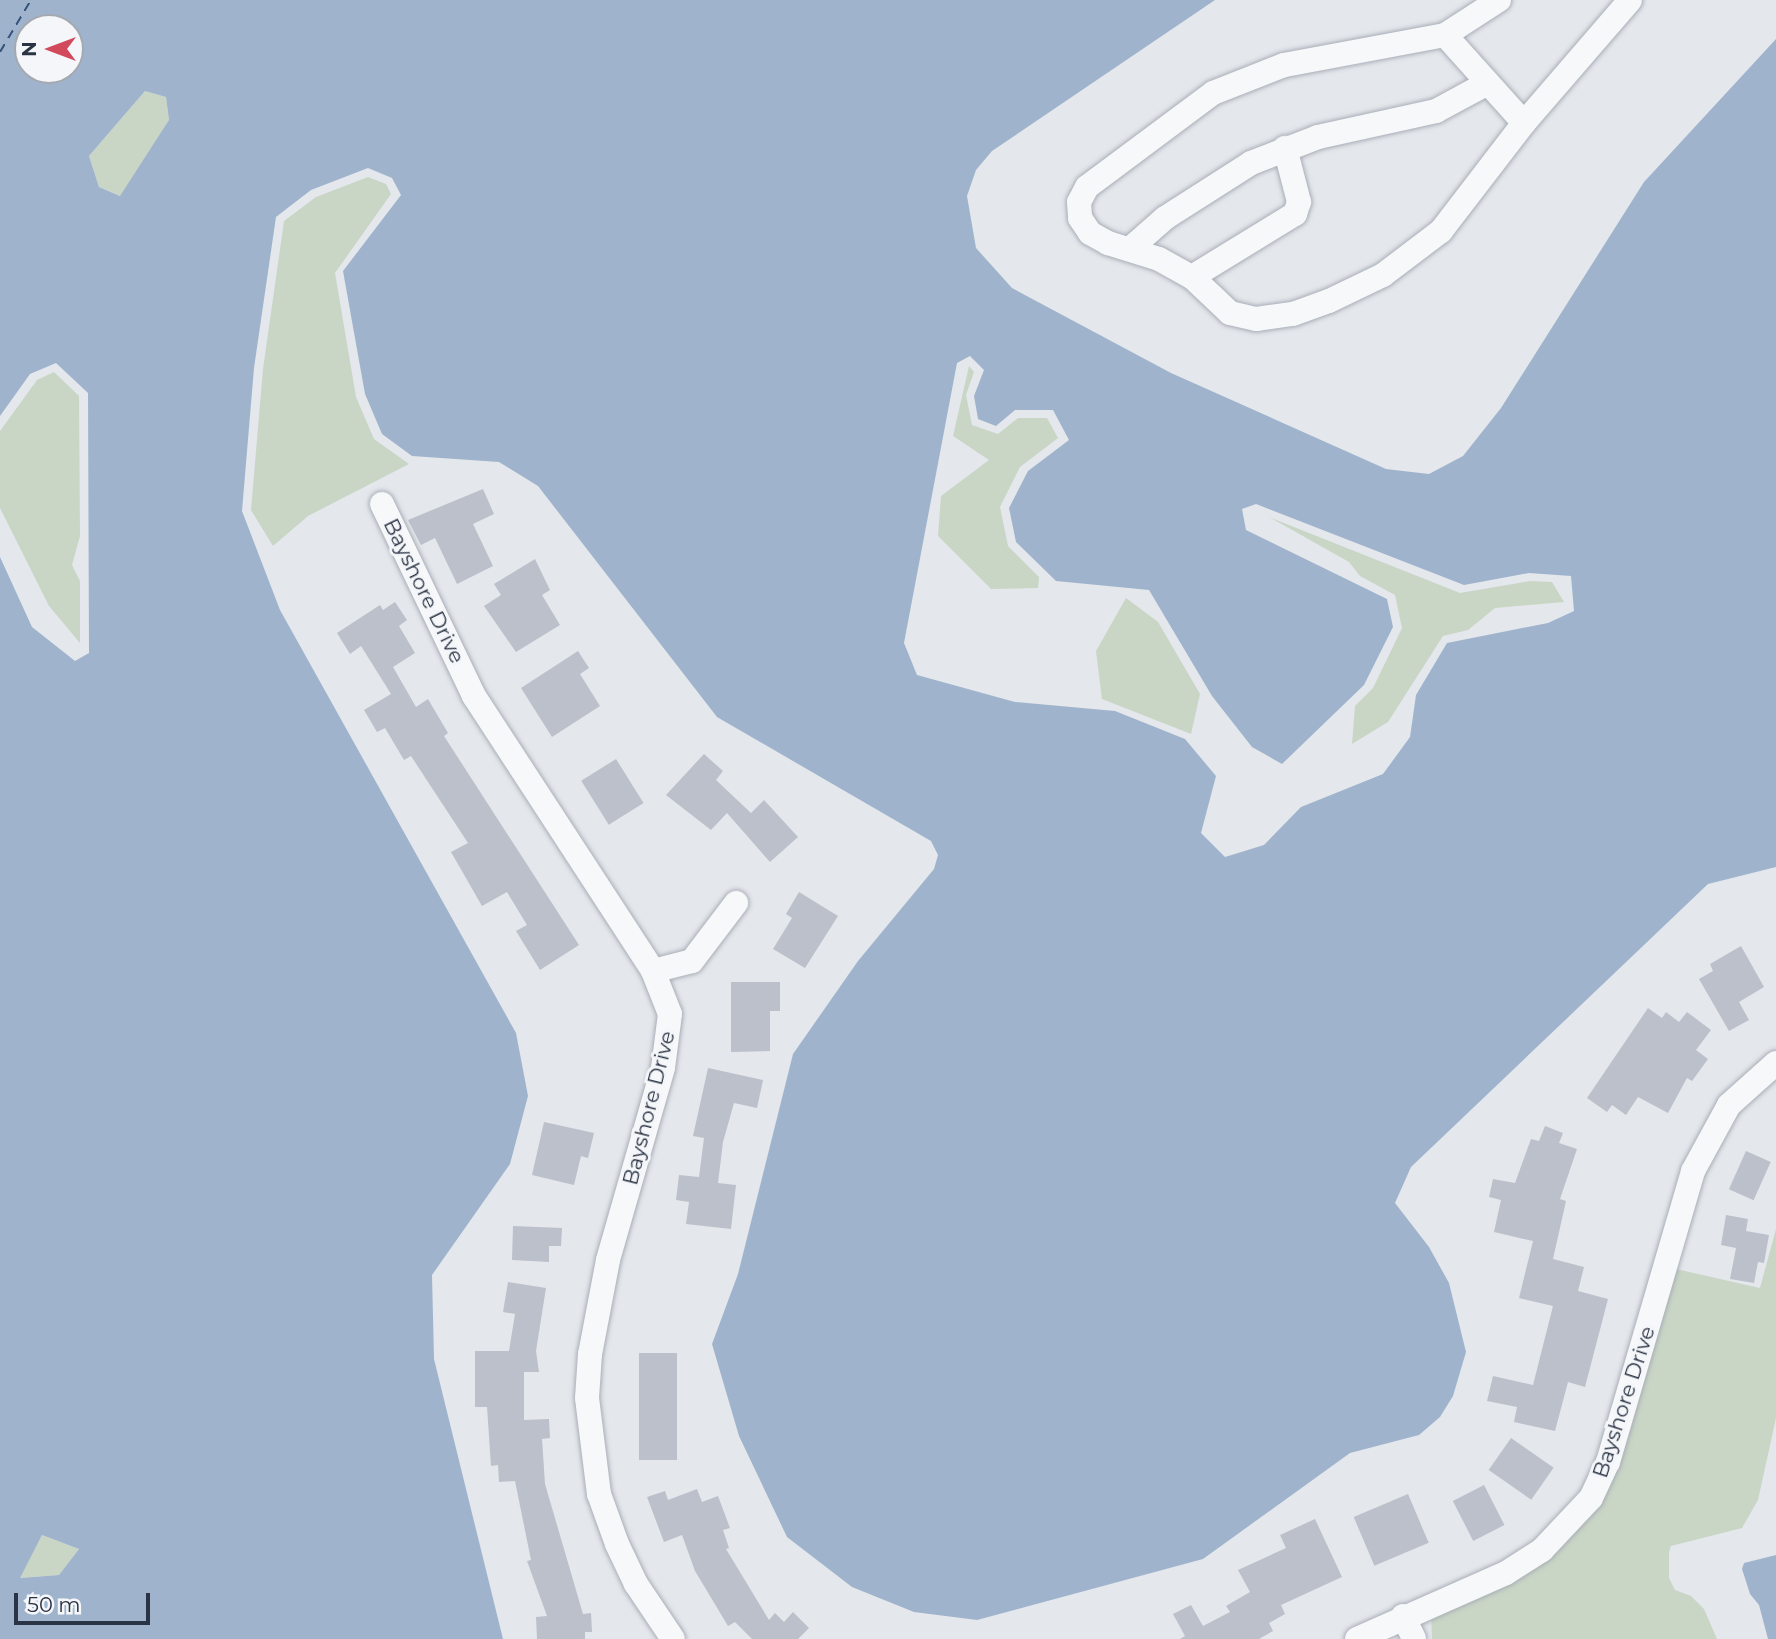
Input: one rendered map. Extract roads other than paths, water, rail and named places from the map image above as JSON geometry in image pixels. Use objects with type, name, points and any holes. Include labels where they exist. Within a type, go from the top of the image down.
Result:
[{"type":"street","points":[[1499,0],[1445,35],[1284,65],[1213,93],[1097,179],[1083,195],[1080,218],[1090,233],[1131,248],[1192,277],[1230,313],[1256,319],[1293,314],[1329,301],[1418,253],[1441,232],[1524,123],[1630,0]]},
{"type":"street","points":[[1445,35],[1486,84],[1524,123]]},
{"type":"street","points":[[1131,248],[1212,185],[1286,148],[1436,111],[1486,84]]},
{"type":"street","points":[[1192,277],[1296,214],[1299,202],[1286,148]]},
{"type":"street","name":"Bayshore Drive","points":[[382,504],[474,696],[653,971],[670,1014],[670,1038],[608,1260],[590,1354],[587,1398],[599,1494],[617,1544],[636,1584],[673,1639]]},
{"type":"street","points":[[653,971],[692,961],[736,903]]},
{"type":"street","name":"Bayshore Drive","points":[[1357,1639],[1403,1616],[1506,1573],[1533,1556],[1591,1497],[1608,1462],[1692,1171],[1729,1105],[1776,1063]]},
{"type":"street","points":[[1403,1616],[1414,1639]]},
{"type":"water","points":[[0,0],[1215,0],[992,151],[976,170],[967,196],[976,248],[1012,288],[1171,373],[1386,469],[1429,474],[1463,456],[1501,408],[1644,182],[1776,39],[1776,867],[1708,884],[1411,1167],[1395,1203],[1429,1247],[1449,1283],[1466,1352],[1453,1396],[1440,1417],[1419,1435],[1350,1453],[1203,1559],[977,1620],[914,1612],[852,1587],[787,1537],[739,1436],[712,1344],[738,1274],[793,1054],[858,961],[934,869],[938,855],[931,841],[717,717],[538,486],[499,462],[412,456],[382,434],[365,394],[343,271],[401,195],[392,178],[368,168],[311,190],[276,217],[254,368],[242,511],[280,610],[516,1033],[528,1096],[510,1164],[432,1275],[434,1359],[503,1639],[0,1639],[0,557],[32,627],[75,661],[89,653],[88,393],[56,363],[30,374],[0,416]],"holes":[[[145,91],[166,97],[169,120],[120,196],[99,187],[89,156]],[[970,356],[984,370],[974,396],[978,419],[996,426],[1015,410],[1053,410],[1069,440],[1028,471],[1009,508],[1016,542],[1056,581],[1149,590],[1212,696],[1252,747],[1282,764],[1364,685],[1393,627],[1387,599],[1246,530],[1242,509],[1256,504],[1464,585],[1529,573],[1571,576],[1574,611],[1548,623],[1447,643],[1416,695],[1410,737],[1383,774],[1301,807],[1264,845],[1225,857],[1201,833],[1216,776],[1185,739],[1115,711],[1015,702],[917,675],[904,643],[957,363]],[[42,1535],[79,1549],[59,1575],[20,1578]]]},
{"type":"water","points":[[1776,1555],[1776,1639],[1768,1639],[1759,1605],[1750,1594],[1742,1569],[1744,1563]]}]
